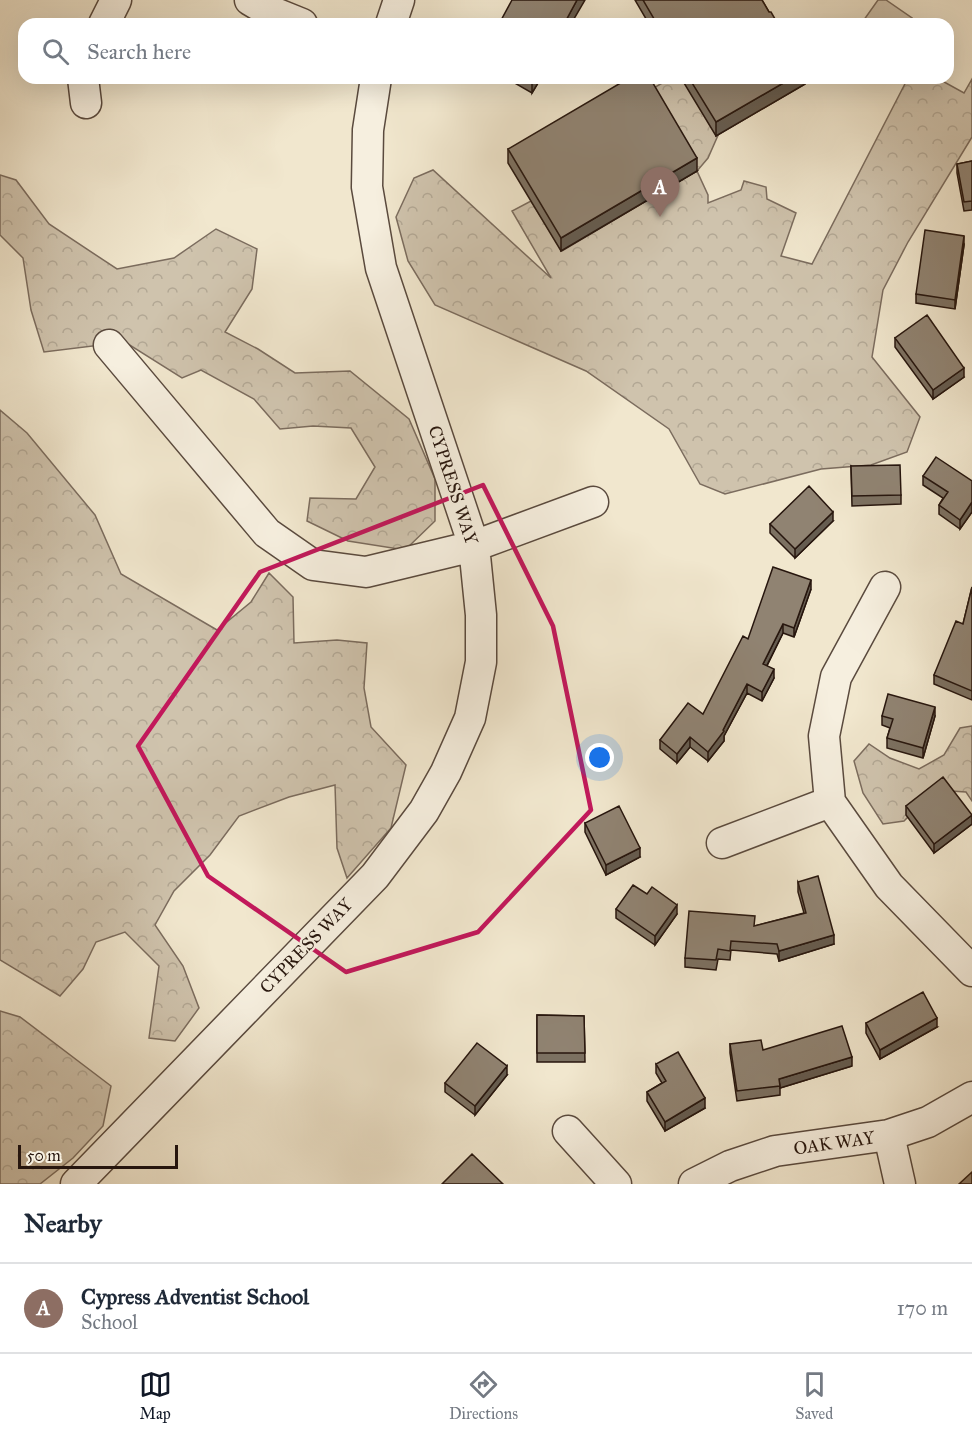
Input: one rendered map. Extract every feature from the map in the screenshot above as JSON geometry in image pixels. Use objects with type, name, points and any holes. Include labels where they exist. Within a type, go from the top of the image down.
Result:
[{"type":"street","points":[[107,18],[116,0]]},
{"type":"street","points":[[250,0],[288,18]]},
{"type":"street","points":[[393,18],[399,0]]},
{"type":"street","name":"CYPRESS WAY","points":[[76,1184],[375,876],[424,811],[446,772],[470,718],[481,662],[481,615],[474,546],[381,268],[367,187],[368,130],[375,84]]},
{"type":"street","points":[[109,345],[267,533],[313,565],[366,572],[474,546],[592,502]]},
{"type":"street","points":[[885,587],[836,677],[824,736],[830,802],[888,886],[972,971]]},
{"type":"street","points":[[722,843],[830,802]]},
{"type":"street","name":"OAK WAY","points":[[694,1184],[730,1166],[775,1151],[889,1135],[928,1122],[972,1098]]},
{"type":"street","points":[[568,1131],[616,1184]]},
{"type":"street","points":[[889,1135],[900,1184]]},
{"type":"highlighted area","points":[[483,485],[553,626],[591,810],[478,932],[346,972],[208,876],[138,746],[260,572]]},
{"type":"green space","points":[[878,0],[886,0],[912,18],[865,18]]},
{"type":"green space","points":[[972,79],[972,137],[908,242],[883,290],[872,357],[920,417],[907,452],[871,465],[821,469],[725,494],[700,484],[669,429],[586,371],[435,305],[408,261],[396,217],[414,178],[433,170],[551,278],[512,211],[531,201],[562,251],[697,171],[708,195],[708,203],[741,190],[744,181],[766,187],[767,199],[796,213],[781,256],[812,264],[905,84],[948,84],[964,93]]},
{"type":"green space","points":[[660,84],[686,84],[716,135],[719,133],[708,158],[697,171],[650,90]]},
{"type":"green space","points":[[0,175],[16,180],[49,224],[117,269],[174,258],[216,229],[257,249],[252,289],[225,332],[258,349],[295,373],[350,371],[409,419],[435,479],[435,521],[405,550],[348,541],[307,521],[310,498],[356,499],[375,467],[351,428],[313,426],[280,429],[254,399],[201,370],[182,378],[125,342],[44,352],[31,310],[23,258],[0,235]]},
{"type":"green space","points":[[0,410],[27,433],[95,515],[121,574],[217,630],[251,602],[269,573],[293,597],[294,643],[337,640],[367,643],[364,688],[371,727],[406,765],[391,828],[347,878],[337,848],[335,785],[289,797],[239,816],[210,855],[174,891],[155,925],[183,966],[199,1008],[175,1041],[149,1038],[159,966],[125,932],[96,942],[83,969],[60,996],[0,960]]},
{"type":"green space","points":[[972,726],[972,801],[966,792],[935,790],[904,821],[883,824],[863,793],[854,761],[869,744],[890,758],[919,769],[944,755],[960,728]]},
{"type":"green space","points":[[0,1011],[20,1017],[111,1086],[103,1126],[73,1158],[40,1184],[0,1184]]},
{"type":"building","points":[[512,0],[577,0],[567,18],[502,18]]},
{"type":"building","points":[[643,0],[762,0],[774,18],[654,18]]},
{"type":"building","points":[[619,84],[654,84],[697,158],[561,238],[508,149]]},
{"type":"building","points":[[693,84],[782,84],[716,122]]},
{"type":"building","points":[[972,161],[972,201],[964,202],[957,164]]},
{"type":"building","points":[[925,230],[964,236],[955,300],[916,294]]},
{"type":"building","points":[[927,315],[964,368],[933,390],[895,338]]},
{"type":"building","points":[[936,457],[972,481],[972,502],[960,520],[939,505],[948,492],[923,476]]},
{"type":"building","points":[[900,465],[901,495],[852,496],[851,466]]},
{"type":"building","points":[[809,486],[833,512],[795,549],[770,524]]},
{"type":"building","points":[[773,567],[811,580],[794,628],[783,624],[763,664],[774,669],[762,692],[747,684],[724,731],[708,752],[690,737],[677,754],[660,740],[688,703],[703,714],[743,636],[748,639]]},
{"type":"building","points":[[972,587],[972,691],[934,675],[956,621],[963,624]]},
{"type":"building","points":[[888,694],[935,707],[923,748],[887,738],[893,719],[882,716]]},
{"type":"building","points":[[943,777],[972,815],[934,844],[906,806]]},
{"type":"building","points":[[619,806],[640,848],[606,865],[585,823]]},
{"type":"building","points":[[818,876],[834,935],[779,951],[777,944],[731,941],[730,951],[718,949],[716,960],[685,958],[689,911],[755,916],[754,926],[806,913],[798,882]]},
{"type":"building","points":[[633,885],[647,894],[652,887],[677,905],[655,936],[616,909]]},
{"type":"building","points":[[923,992],[937,1018],[880,1050],[866,1023]]},
{"type":"building","points":[[537,1015],[584,1016],[585,1053],[537,1053]]},
{"type":"building","points":[[842,1026],[852,1057],[779,1079],[780,1086],[737,1091],[730,1044],[761,1040],[763,1050]]},
{"type":"building","points":[[477,1043],[507,1066],[475,1106],[445,1083]]},
{"type":"building","points":[[678,1052],[705,1098],[665,1122],[647,1092],[666,1081],[656,1064]]},
{"type":"building","points":[[472,1154],[503,1184],[442,1184]]},
{"type":"building","points":[[972,1172],[972,1184],[959,1184]]},
{"type":"place","name":"Cypress Adventist School","points":[[660,217]]}]
